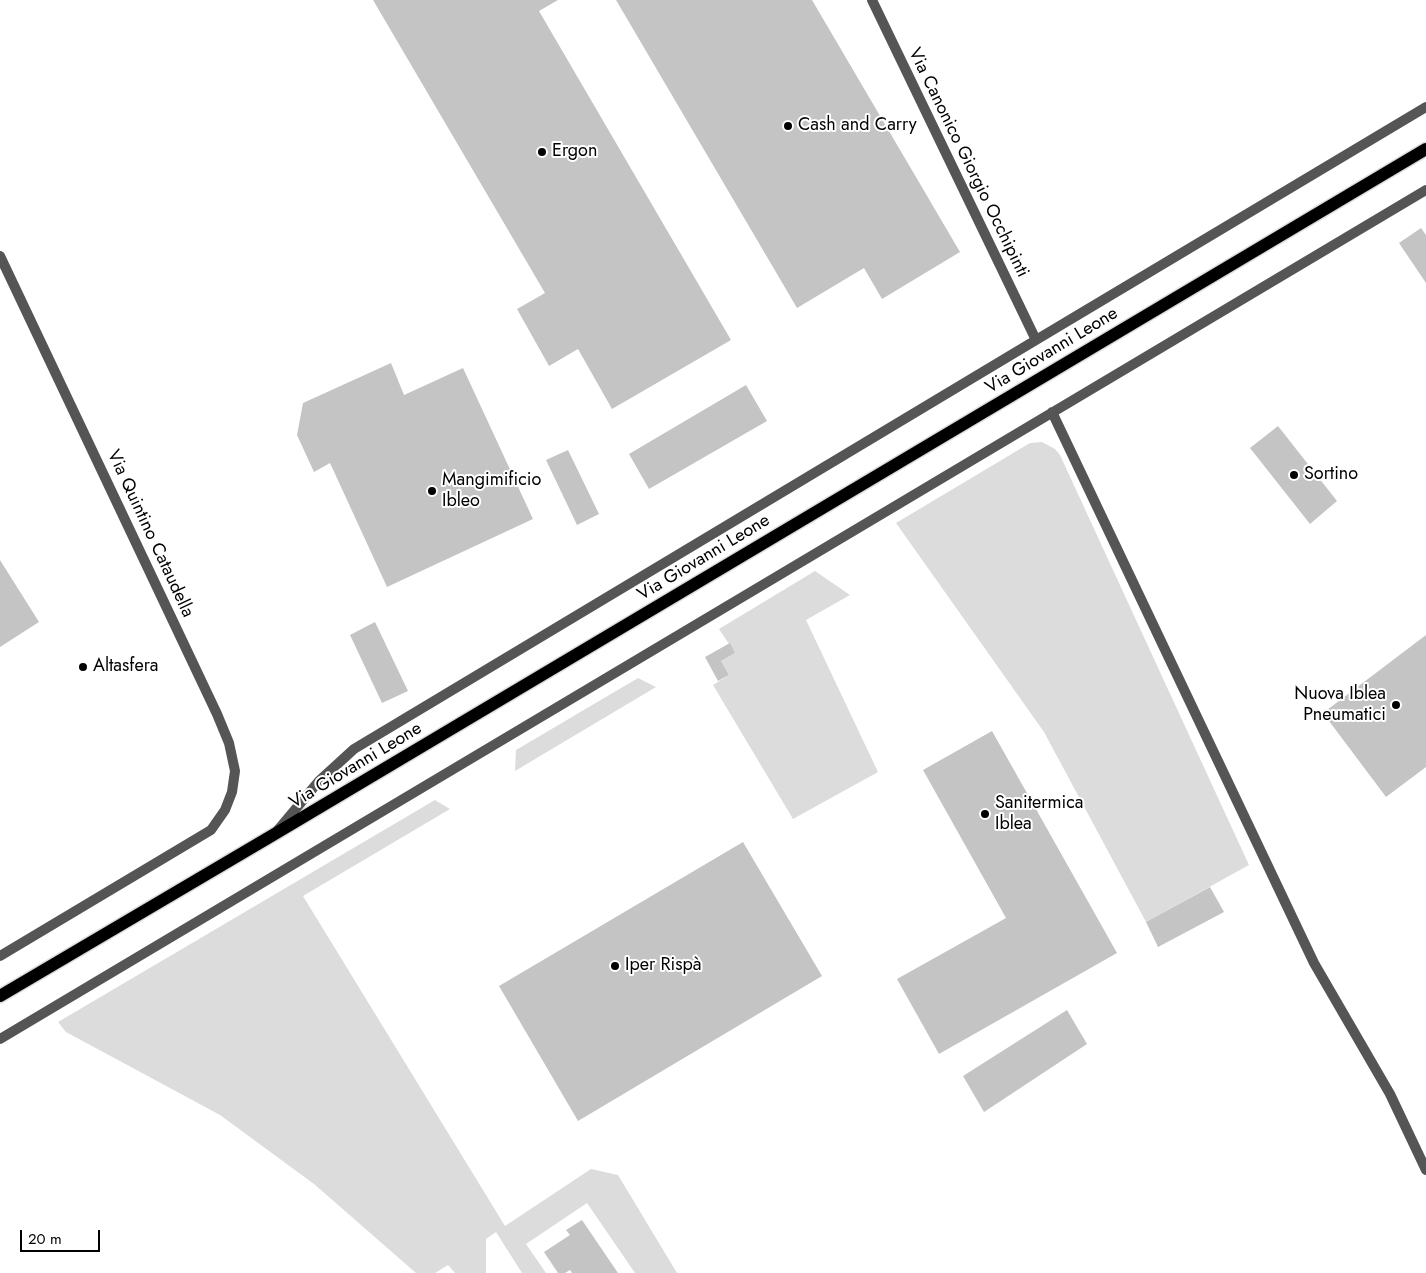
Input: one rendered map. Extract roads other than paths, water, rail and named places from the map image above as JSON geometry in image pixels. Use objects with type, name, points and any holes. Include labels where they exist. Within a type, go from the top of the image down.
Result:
[{"type":"main road","name":"Via Giovanni Leone","points":[[0,996],[1426,149]]},
{"type":"street","name":"Via Canonico Giorgio Occhipinti","points":[[872,0],[1036,340]]},
{"type":"street","points":[[273,835],[318,781],[354,749],[1426,107]]},
{"type":"street","points":[[0,1039],[1426,190]]},
{"type":"street","name":"Via Quintino Cataudella","points":[[0,256],[217,714],[229,743],[235,771],[232,792],[225,810],[211,830],[0,956]]},
{"type":"street","points":[[1052,412],[1314,963],[1390,1094],[1426,1170]]},
{"type":"place","name":"Cash and Carry","points":[[788,126]]},
{"type":"place","name":"Ergon","points":[[542,152]]},
{"type":"place","name":"Sortino","points":[[1294,475]]},
{"type":"place","name":"Mangimificio Ibleo","points":[[432,491]]},
{"type":"place","name":"Altasfera","points":[[83,667]]},
{"type":"place","name":"Nuova Iblea Pneumatici","points":[[1396,705]]},
{"type":"place","name":"Sanitermica Iblea","points":[[985,814]]},
{"type":"place","name":"Iper Rispà","points":[[615,966]]}]
